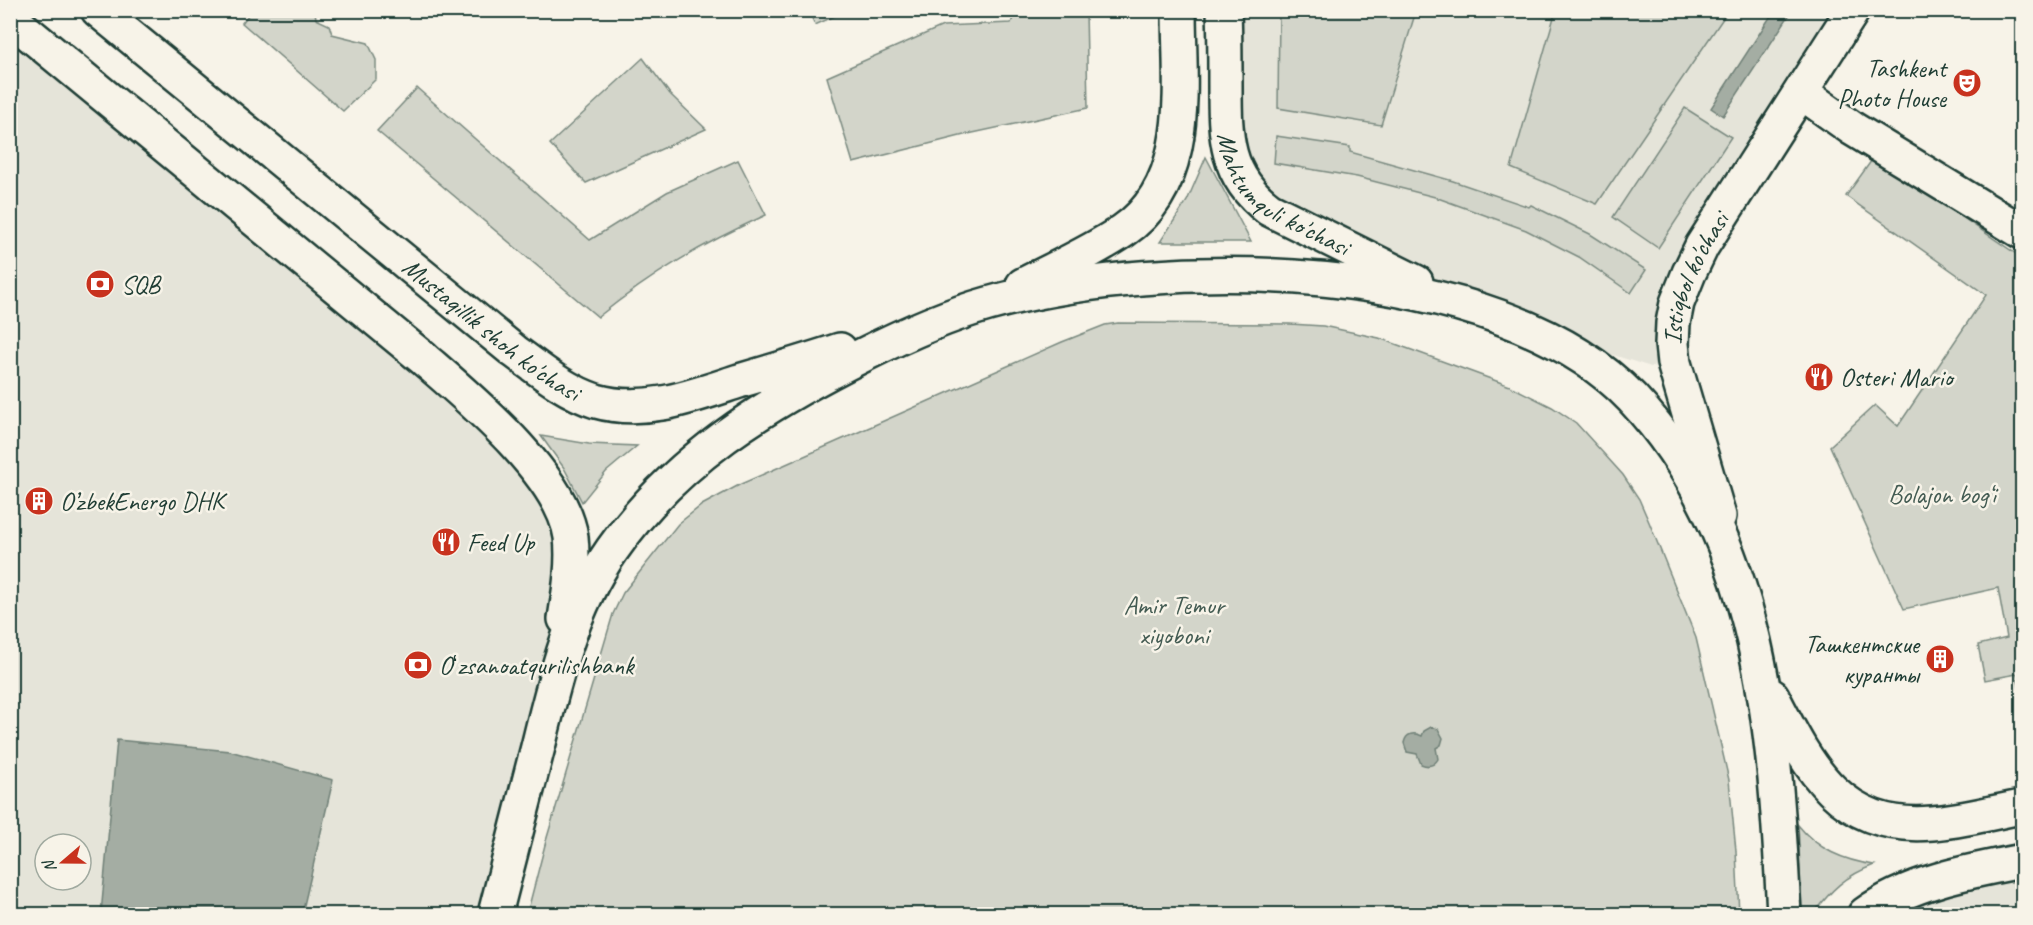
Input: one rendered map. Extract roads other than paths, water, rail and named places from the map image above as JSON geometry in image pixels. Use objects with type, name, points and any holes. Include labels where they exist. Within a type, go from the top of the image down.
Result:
[{"type":"main road","name":"Mustaqillik shoh ko'chasi","points":[[98,10],[514,351],[551,379],[594,400],[616,405],[638,406],[670,402],[973,309]]},
{"type":"main road","points":[[495,915],[558,668],[580,609],[609,553],[648,504],[694,461],[742,423],[796,390],[881,346],[973,309],[1125,230],[1155,197],[1173,162],[1179,124],[1179,10]]},
{"type":"main road","name":"Mahtumquli ko'chasi","points":[[1224,10],[1226,138],[1232,162],[1243,183],[1269,209],[1458,303]]},
{"type":"main road","name":"Istiqbol ko'chasi","points":[[1737,577],[1674,363],[1673,323],[1677,303],[1702,246],[1853,10]]},
{"type":"main road","points":[[10,18],[424,359],[489,416],[517,446],[543,478],[556,499],[571,536],[571,572],[558,668]]},
{"type":"main road","points":[[1800,92],[1853,129],[2022,232]]},
{"type":"main road","points":[[973,309],[1042,291],[1097,282],[1249,275],[1328,280],[1379,286],[1458,303],[1535,330],[1606,375],[1628,394],[1653,423],[1698,487],[1737,577],[1762,676],[1774,782],[1784,915]]},
{"type":"main road","points":[[1762,676],[1799,748],[1816,773],[1832,791],[1864,812],[1900,823],[1924,824],[2022,807]]},
{"type":"main road","points":[[480,915],[531,773]]},
{"type":"main road","points":[[1865,915],[1880,904],[1914,889],[2022,861]]},
{"type":"place","name":"Tashkent Photo House","points":[[1967,83]]},
{"type":"place","name":"SQB","points":[[100,284]]},
{"type":"place","name":"Osteri Mario","points":[[1819,377]]},
{"type":"place","name":"O’zbekEnergo DHK","points":[[39,501]]},
{"type":"place","name":"Feed Up","points":[[446,542]]},
{"type":"place","name":"Ташкентские куранты","points":[[1940,659]]},
{"type":"place","name":"Oʻzsanoatqurilishbank","points":[[418,665]]},
{"type":"park label","name":"Bolajon bog‘i","points":[[1942,494]]},
{"type":"park label","name":"Amir Temur xiyoboni","points":[[1174,620]]}]
